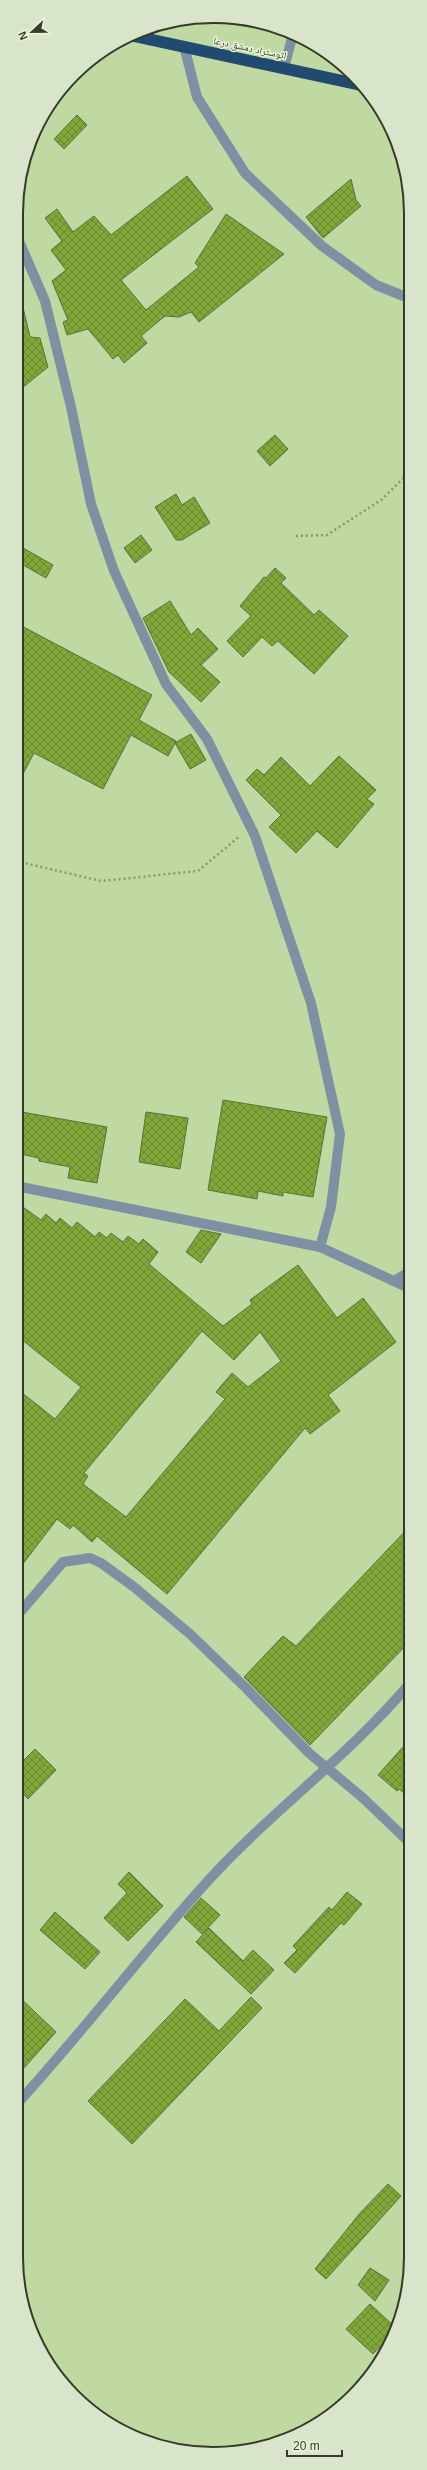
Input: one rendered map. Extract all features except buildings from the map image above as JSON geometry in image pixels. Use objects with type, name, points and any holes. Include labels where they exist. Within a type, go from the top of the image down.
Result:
[{"type":"highway","name":"اتوستراد دمشق درعا","points":[[142,38],[352,83]]},
{"type":"street","points":[[284,68],[291,40]]},
{"type":"street","points":[[184,46],[197,98],[245,173],[322,246],[376,285],[404,297]]},
{"type":"street","points":[[23,250],[45,301],[72,407],[91,504],[114,571],[166,684],[208,739],[251,827],[311,1003],[340,1134],[331,1207],[320,1247]]},
{"type":"street","points":[[23,1187],[320,1247],[404,1285]]},
{"type":"street","points":[[394,1281],[404,1275]]},
{"type":"street","points":[[23,1609],[63,1562],[90,1558],[101,1563],[134,1587],[190,1634],[246,1688],[309,1754],[328,1767],[404,1838]]},
{"type":"street","points":[[23,2097],[206,1882],[267,1822],[317,1779],[404,1689]]},
{"type":"path","points":[[296,536],[327,534],[381,500],[404,478]]},
{"type":"path","points":[[23,863],[101,881],[198,871],[251,827]]}]
